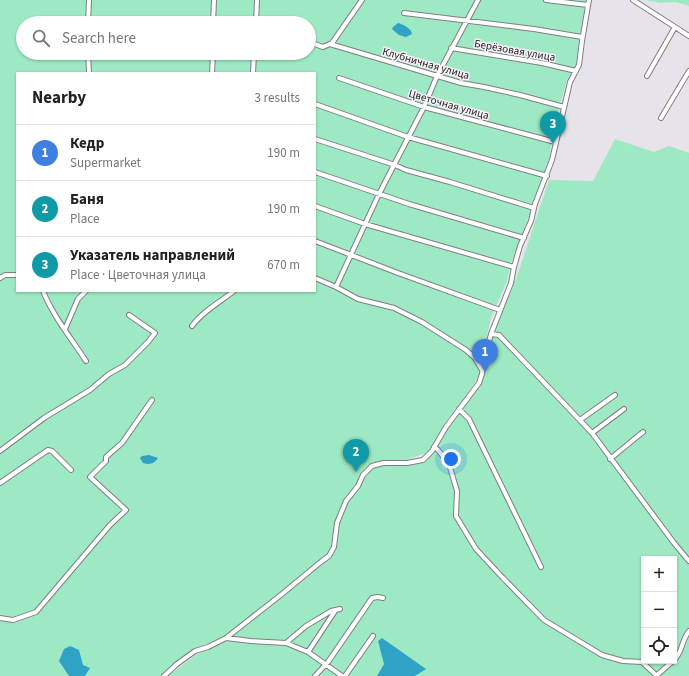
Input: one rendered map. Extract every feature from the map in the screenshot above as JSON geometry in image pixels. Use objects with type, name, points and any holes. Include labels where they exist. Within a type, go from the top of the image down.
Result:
[{"type":"street","points":[[88,16],[89,0]]},
{"type":"street","points":[[213,16],[214,0]]},
{"type":"street","points":[[256,16],[257,0]]},
{"type":"street","points":[[330,44],[362,0]]},
{"type":"street","points":[[336,287],[379,194],[424,107],[437,76],[478,0]]},
{"type":"street","points":[[164,676],[195,651],[208,647],[226,638],[322,560],[329,556],[334,547],[337,523],[346,500],[358,486],[363,475],[372,466],[383,463],[407,463],[423,460],[432,451],[446,427],[479,383],[491,334],[511,283],[514,267],[546,176],[570,82],[579,65],[582,37],[589,2],[546,0]]},
{"type":"street","points":[[633,0],[689,36]]},
{"type":"street","points":[[404,13],[582,37]]},
{"type":"street","points":[[647,76],[674,27]]},
{"type":"street","name":"Клубничная улица","points":[[316,44],[324,47],[330,44],[461,83],[564,106]]},
{"type":"street","name":"Берёзовая улица","points":[[451,48],[542,63],[576,71]]},
{"type":"street","points":[[88,60],[89,72]]},
{"type":"street","points":[[212,60],[212,72]]},
{"type":"street","points":[[253,72],[254,60]]},
{"type":"street","points":[[661,118],[689,72]]},
{"type":"street","name":"Цветочная улица","points":[[340,78],[424,107],[555,142]]},
{"type":"street","points":[[316,104],[408,136],[546,176]]},
{"type":"street","points":[[316,139],[406,170],[534,208]]},
{"type":"street","points":[[316,172],[444,215],[524,238]]},
{"type":"street","points":[[316,206],[365,224],[514,267]]},
{"type":"street","points":[[316,241],[500,310]]},
{"type":"street","points":[[0,278],[5,275],[16,275]]},
{"type":"street","points":[[316,278],[358,299],[394,308],[434,329],[466,350],[475,358],[482,370]]},
{"type":"street","points":[[44,292],[57,319],[86,361]]},
{"type":"street","points":[[65,329],[78,299],[85,292]]},
{"type":"street","points":[[192,326],[198,317],[220,303],[233,292]]},
{"type":"street","points":[[0,451],[44,418],[90,390],[109,374],[125,365],[148,342],[154,333],[129,314]]},
{"type":"street","points":[[491,334],[499,335],[592,433],[689,561]]},
{"type":"street","points":[[580,420],[615,395]]},
{"type":"street","points":[[0,618],[13,620],[36,612],[117,518],[126,510],[90,477],[106,461],[106,457],[122,443],[152,400]]},
{"type":"street","points":[[460,409],[469,419],[541,567]]},
{"type":"street","points":[[592,433],[624,409]]},
{"type":"street","points":[[610,458],[643,432]]},
{"type":"street","points":[[434,447],[449,464],[456,491],[456,516],[476,549],[544,620],[602,655],[624,661],[642,662],[656,676],[669,664]]},
{"type":"street","points":[[0,483],[48,450],[52,451],[71,470]]},
{"type":"street","points":[[315,676],[326,665],[372,598],[383,598]]},
{"type":"street","points":[[286,643],[306,626],[331,611],[338,610],[308,652]]},
{"type":"street","points":[[677,657],[680,655],[684,638],[689,631]]},
{"type":"street","points":[[345,676],[374,636]]},
{"type":"street","points":[[226,638],[286,643],[308,652],[342,676]]},
{"type":"green space","points":[[0,0],[586,0],[579,40],[577,64],[567,80],[554,126],[548,166],[510,266],[507,281],[491,318],[482,356],[486,357],[497,321],[517,276],[549,180],[593,181],[615,139],[654,152],[669,146],[689,153],[689,676],[415,676],[425,669],[384,664],[377,676],[168,676],[197,654],[227,640],[232,636],[212,641],[193,651],[160,676],[0,676]],"holes":[[[483,376],[470,399],[441,435],[434,452],[423,462],[408,465],[406,460],[429,452],[444,424],[478,377]],[[383,461],[389,462],[392,465],[373,468],[348,502],[340,522],[335,522],[345,499],[372,464]],[[332,546],[337,547],[330,558],[321,566],[321,558],[327,554]]]},
{"type":"green space","points":[[645,0],[689,0],[689,6],[676,2],[660,3]]},
{"type":"water","points":[[398,23],[409,28],[412,34],[406,37],[399,35],[392,29]]},
{"type":"water","points":[[149,455],[158,458],[152,464],[143,463],[140,458],[142,456]]},
{"type":"water","points":[[382,638],[426,669],[415,676],[377,676],[384,664],[378,641]]},
{"type":"water","points":[[70,646],[79,650],[83,665],[90,668],[85,676],[69,676],[59,661],[64,649]]},
{"type":"place","name":"Указатель направлений","points":[[553,144]]},
{"type":"place","name":"Кедр","points":[[485,372]]},
{"type":"place","name":"Баня","points":[[356,472]]}]
